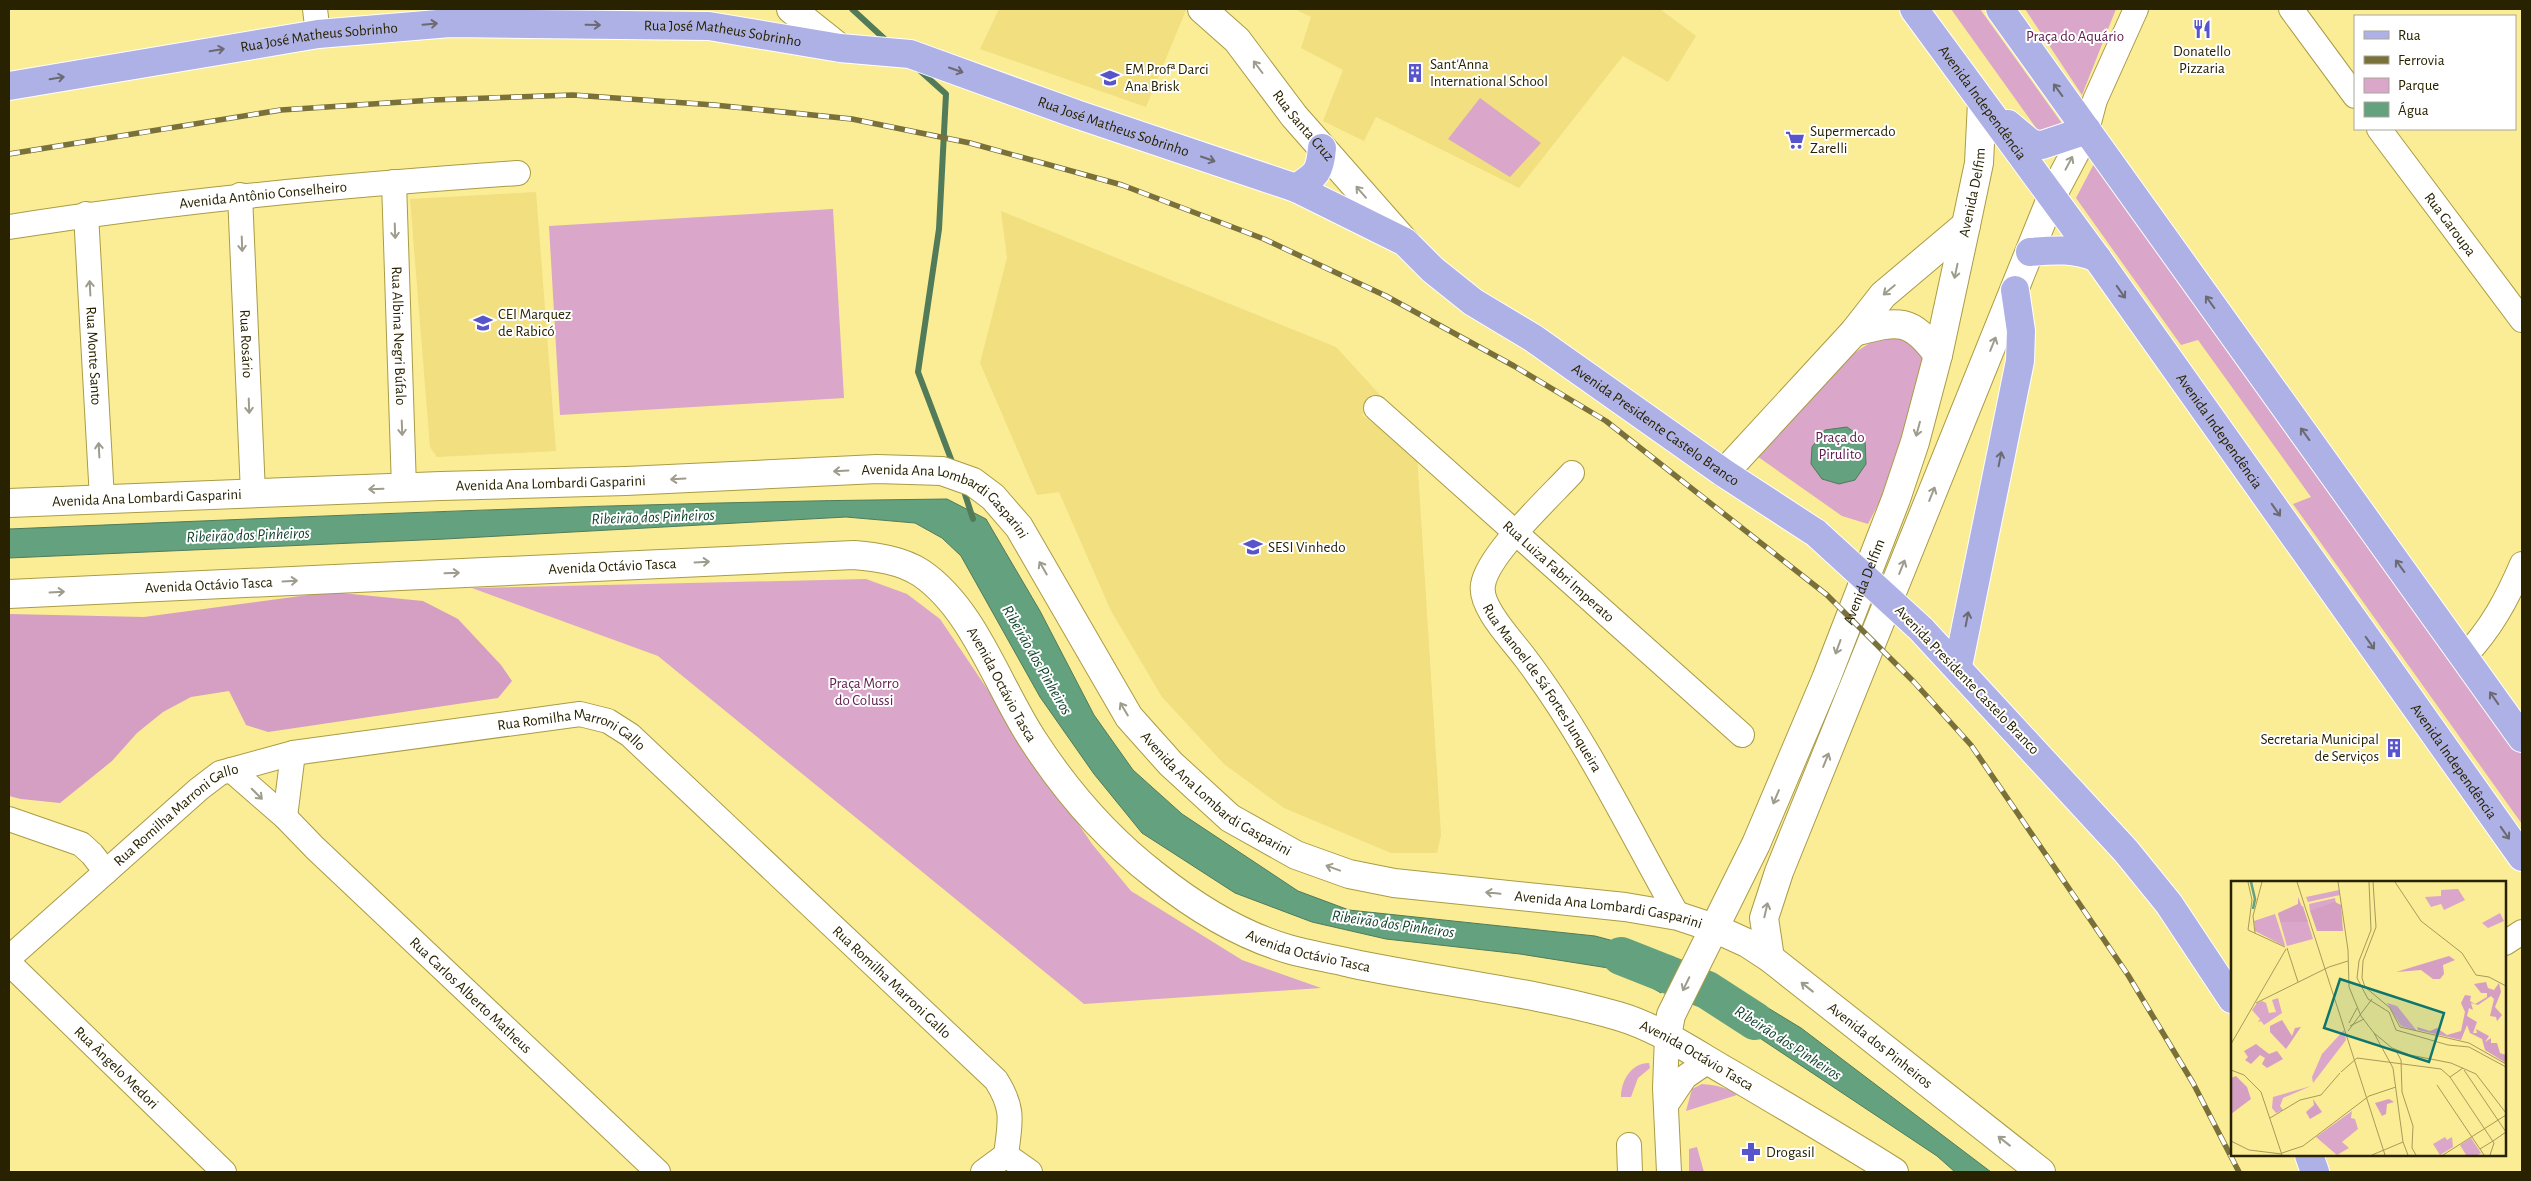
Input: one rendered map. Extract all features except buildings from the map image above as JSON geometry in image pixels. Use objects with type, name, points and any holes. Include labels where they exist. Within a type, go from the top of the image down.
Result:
[{"type":"main road","name":"Avenida Independência","points":[[1914,9],[2097,258],[2522,857]]},
{"type":"main road","points":[[2000,9],[2522,738]]},
{"type":"main road","name":"Rua José Matheus Sobrinho","points":[[9,86],[316,21],[709,26],[840,48],[910,54],[1076,114],[1296,188],[1404,242]]},
{"type":"main road","points":[[1982,102],[2032,144],[2042,145],[2086,130]]},
{"type":"main road","points":[[1296,188],[1318,173],[1321,167],[1322,148]]},
{"type":"main road","name":"Avenida Presidente Castelo Branco","points":[[1404,242],[1433,270],[1473,302],[1533,338],[1724,473],[1816,533],[1921,628],[1958,666],[2126,852],[2168,904],[2231,998]]},
{"type":"main road","points":[[2030,252],[2082,251],[2097,258]]},
{"type":"main road","points":[[1958,666],[2020,361],[2021,331],[2015,290]]},
{"type":"main road","points":[[2309,1156],[2315,1172]]},
{"type":"street","points":[[791,9],[840,48]]},
{"type":"street","name":"Rua Santa Cruz","points":[[1202,9],[1237,40],[1294,116],[1404,242]]},
{"type":"street","points":[[2086,130],[2095,100],[2136,9]]},
{"type":"street","points":[[2290,9],[2354,95]]},
{"type":"street","name":"Avenida Delfim","points":[[1669,1026],[1701,952],[1756,844],[1826,679],[1896,499],[1915,442],[1938,355],[1979,162],[1982,102]]},
{"type":"street","name":"Avenida Delfim","points":[[1770,958],[1764,918],[1768,900],[2052,196],[2086,130]]},
{"type":"street","name":"Rua Garoupa","points":[[2380,130],[2522,320]]},
{"type":"street","name":"Avenida Antônio Conselheiro","points":[[9,227],[86,214],[240,195],[518,173]]},
{"type":"street","name":"Rua Albina Negri Búfalo","points":[[394,182],[404,488]]},
{"type":"street","name":"Rua Rosário","points":[[240,195],[253,493]]},
{"type":"street","name":"Rua Monte Santo","points":[[86,214],[102,499]]},
{"type":"street","points":[[1724,473],[1854,332],[1883,295],[1966,225]]},
{"type":"street","points":[[1854,332],[1890,323],[1906,325],[1927,340],[1938,355]]},
{"type":"street","name":"Rua Luiza Fabri Imperato","points":[[1376,408],[1742,735]]},
{"type":"street","name":"Avenida Ana Lombardi Gasparini","points":[[9,503],[877,469],[942,472],[973,482],[993,497],[1019,527],[1129,717],[1171,764],[1230,818],[1296,855],[1349,874],[1394,883],[1625,907],[1678,916],[1714,928]]},
{"type":"street","name":"Rua Manoel de Sá Fortes Junqueira","points":[[1572,473],[1516,533],[1487,571],[1482,586],[1484,598],[1491,612],[1546,686],[1568,722],[1678,916]]},
{"type":"street","name":"Avenida Octávio Tasca","points":[[9,594],[854,554],[892,561],[919,572],[955,605],[1031,738],[1054,772],[1097,822],[1153,875],[1222,920],[1253,936],[1289,950],[1372,968],[1537,997],[1669,1026],[1708,1060],[1839,1137],[1894,1172]]},
{"type":"street","points":[[2464,656],[2489,627],[2508,597],[2522,564]]},
{"type":"street","name":"Rua Romilha Marroni Gallo","points":[[9,958],[199,789],[220,773],[292,753],[580,714],[608,721],[630,735],[996,1080],[1005,1094],[1011,1111],[1006,1155]]},
{"type":"street","points":[[285,817],[292,753]]},
{"type":"street","name":"Rua Carlos Alberto Matheus","points":[[231,770],[285,817],[314,848],[658,1172]]},
{"type":"street","points":[[9,819],[81,844],[92,854],[106,872]]},
{"type":"street","name":"Avenida dos Pinheiros","points":[[1714,928],[1748,943],[1770,958],[2041,1172]]},
{"type":"street","points":[[2506,941],[2522,932]]},
{"type":"street","name":"Rua Ângelo Medori","points":[[9,963],[224,1172]]},
{"type":"street","points":[[1669,1026],[1666,1106],[1669,1172]]},
{"type":"street","points":[[1666,1106],[1685,1077],[1708,1060]]},
{"type":"street","points":[[1629,1145],[1630,1172]]},
{"type":"street","points":[[983,1172],[1006,1155],[1030,1172]]},
{"type":"shaded area","name":"EM Profª Darci Ana Brisk","points":[[999,9],[1186,10],[1146,107],[980,49]]},
{"type":"shaded area","points":[[1295,9],[1660,9],[1696,36],[1668,82],[1623,56],[1519,188],[1376,117],[1364,141],[1323,121],[1343,70],[1301,48],[1311,17]]},
{"type":"shaded area","name":"CEI Marquez de Rabicó","points":[[536,192],[556,451],[437,457],[430,447],[410,199]]},
{"type":"shaded area","name":"SESI Vinhedo","points":[[1001,211],[1336,347],[1381,396],[1362,415],[1417,455],[1441,835],[1437,853],[1391,853],[1284,808],[1224,764],[1162,697],[1111,611],[1059,492],[1037,495],[980,363],[1007,258]]},
{"type":"shaded area","points":[[331,592],[423,601],[458,619],[501,665],[512,681],[498,698],[268,732],[246,725],[229,691],[191,697],[163,712],[137,733],[112,761],[60,803],[9,796],[9,614],[144,617]]},
{"type":"green space","points":[[1951,9],[1980,9],[2061,122],[2061,127],[2039,132]]},
{"type":"green space","name":"Praça do Aquário","points":[[2025,9],[2116,9],[2082,95]]},
{"type":"green space","points":[[1480,98],[1541,143],[1510,177],[1448,139]]},
{"type":"green space","points":[[2097,158],[2522,749],[2522,824],[2293,504],[2311,497],[2198,340],[2181,345],[2076,198]]},
{"type":"green space","points":[[833,209],[844,398],[560,415],[549,226]]},
{"type":"green space","name":"Praça do Pirulito","points":[[1914,334],[1925,362],[1885,491],[1868,524],[1842,516],[1754,454],[1853,354],[1880,336]]},
{"type":"green space","name":"Praça Morro do Colussi","points":[[866,579],[907,594],[940,619],[1092,844],[1131,891],[1242,960],[1321,988],[1084,1004],[658,656],[472,588]]},
{"type":"green space","points":[[1649,1063],[1650,1068],[1638,1078],[1631,1097],[1621,1097],[1621,1091],[1628,1074],[1637,1066]]},
{"type":"green space","points":[[1702,1084],[1725,1088],[1737,1095],[1686,1111],[1692,1089]]},
{"type":"green space","points":[[1697,1147],[1704,1172],[1689,1172],[1689,1149]]},
{"type":"water","points":[[1847,427],[1865,440],[1866,464],[1855,480],[1839,484],[1822,479],[1811,464],[1812,447],[1825,430]]},
{"type":"water","points":[[947,499],[986,519],[1040,611],[1094,715],[1133,770],[1182,814],[1298,891],[1349,910],[1595,936],[1674,957],[1661,993],[1621,970],[1520,954],[1386,939],[1312,922],[1235,893],[1142,833],[1094,774],[1040,697],[961,556],[942,538],[915,523],[846,517],[445,539],[9,558],[9,529],[595,506]]},
{"type":"water","points":[[1722,980],[1801,1028],[1991,1172],[1955,1172],[1937,1156],[1707,1003]]},
{"type":"waterway","points":[[852,9],[889,43]]},
{"type":"waterway","points":[[917,68],[946,94],[939,229],[918,372],[954,467]]},
{"type":"waterway","points":[[963,488],[973,519]]},
{"type":"waterway","name":"Ribeirão dos Pinheiros","points":[[1621,956],[1707,990],[1755,1021]]},
{"type":"railway","points":[[9,154],[281,110],[433,100],[573,95],[714,105],[852,119],[970,143],[1122,185],[1264,239],[1386,296],[1514,366],[1606,421],[1827,595],[1914,682],[1971,745],[2128,975],[2193,1083],[2239,1172]]},
{"type":"place","name":"Donatello Pizzaria","points":[[2202,29]]},
{"type":"place","name":"Sant'Anna International School","points":[[1415,73]]},
{"type":"place","name":"EM Profª Darci Ana Brisk","points":[[1110,78]]},
{"type":"place","name":"Supermercado Zarelli","points":[[1795,140]]},
{"type":"place","name":"CEI Marquez de Rabicó","points":[[483,323]]},
{"type":"place","name":"SESI Vinhedo","points":[[1253,547]]},
{"type":"place","name":"Secretaria Municipal de Serviços","points":[[2394,748]]},
{"type":"place","name":"Drogasil","points":[[1751,1152]]}]
